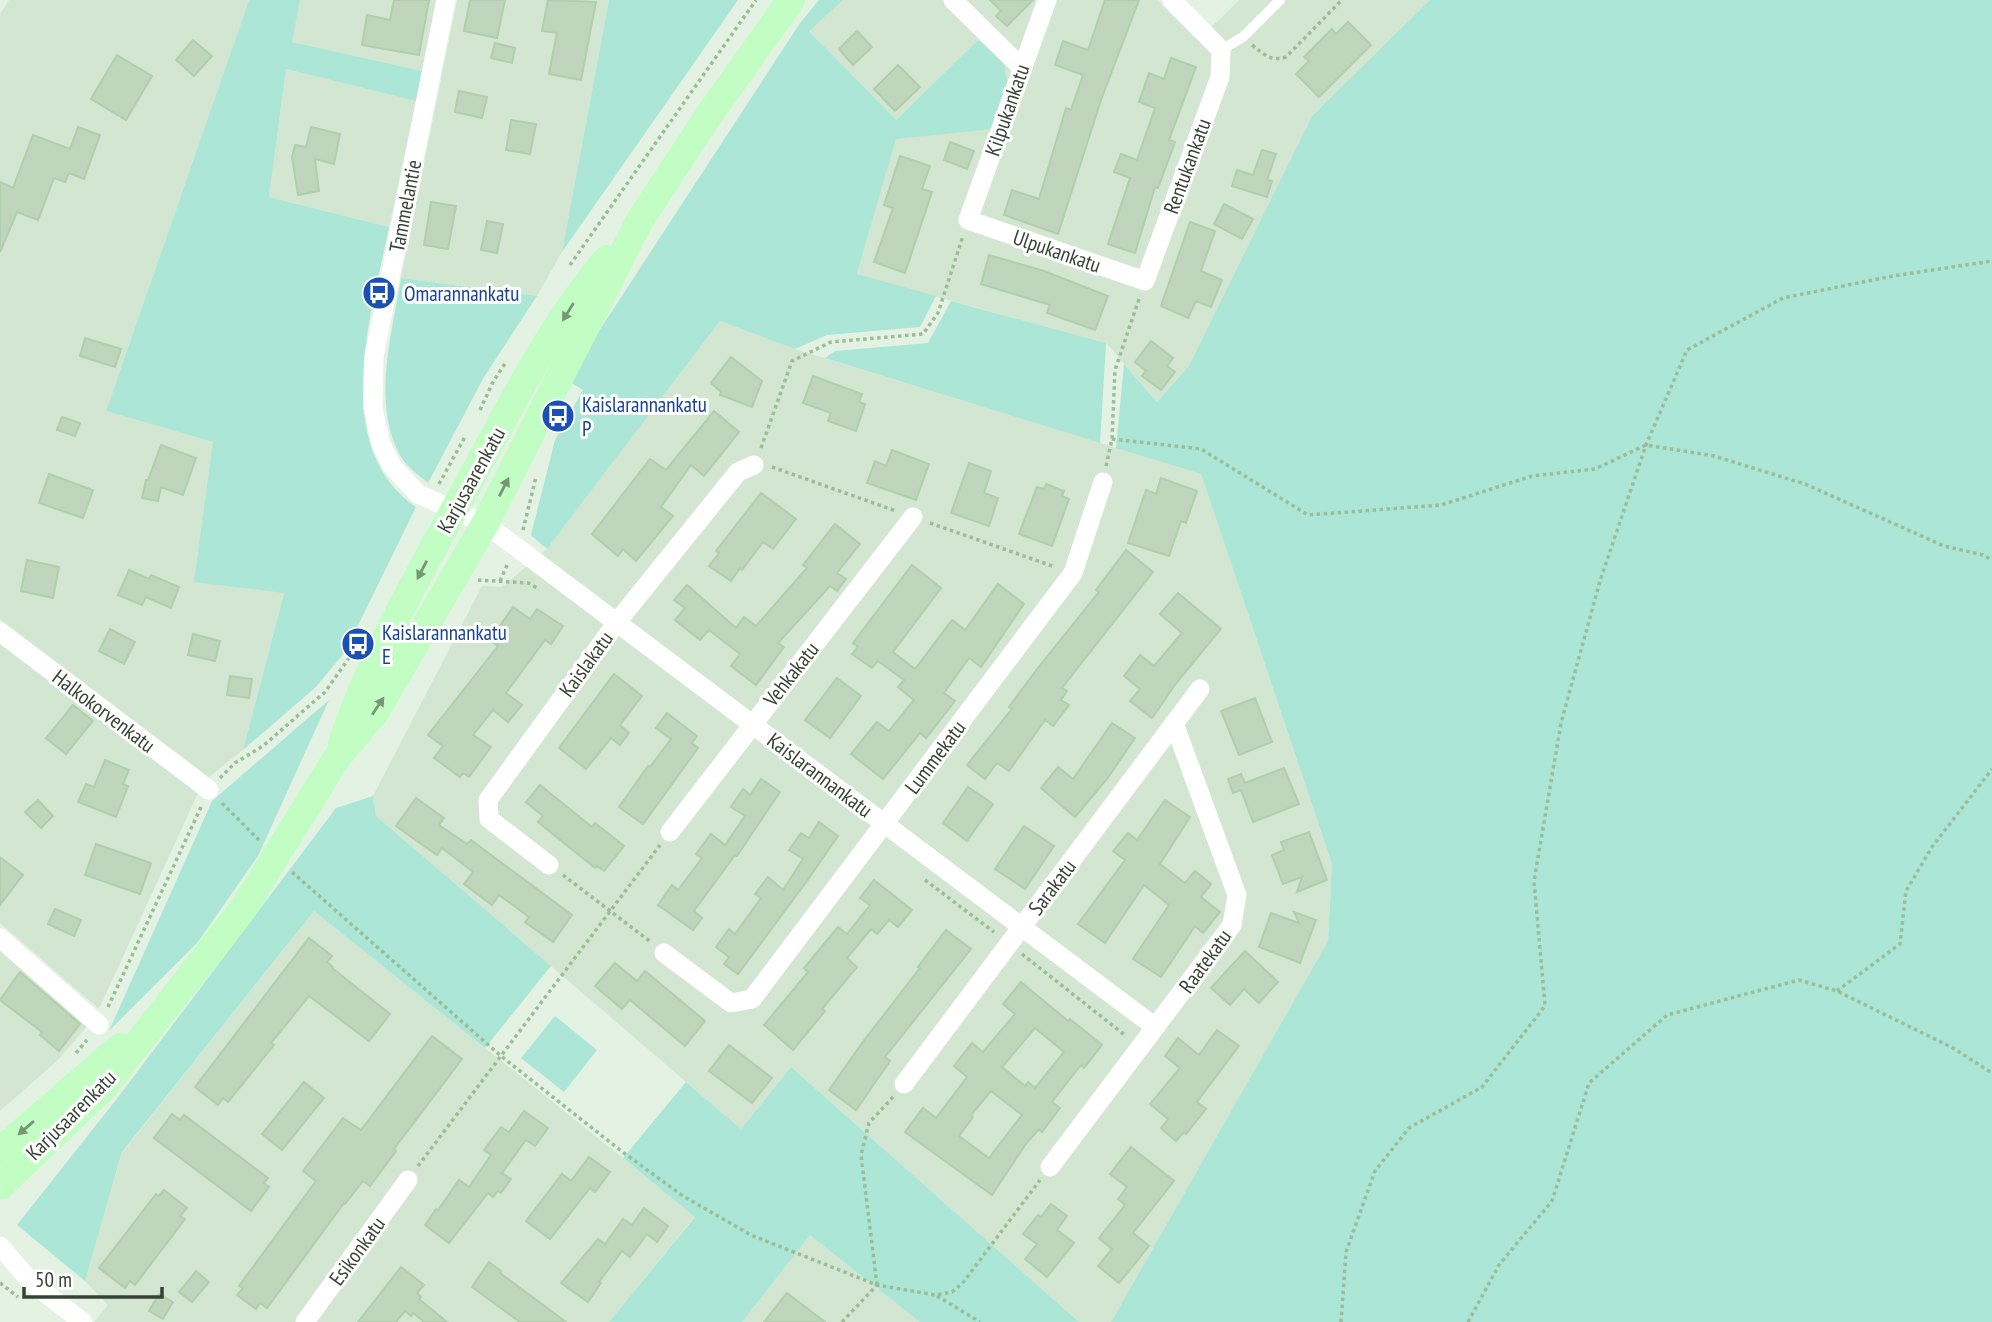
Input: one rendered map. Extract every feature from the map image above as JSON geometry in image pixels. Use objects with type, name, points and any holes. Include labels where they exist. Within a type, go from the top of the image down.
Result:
[{"type":"street","name":"Tammelantie","points":[[446,0],[374,357],[373,408],[381,444],[392,466],[418,494],[485,524]]},
{"type":"street","name":"Karjusaarenkatu","points":[[336,759],[355,702],[442,505],[586,284],[640,219],[709,115],[791,0]]},
{"type":"street","points":[[953,0],[1022,68]]},
{"type":"street","name":"Kilpukankatu","points":[[968,220],[1047,0]]},
{"type":"street","points":[[1172,0],[1221,50]]},
{"type":"street","name":"Rentukankatu","points":[[1145,281],[1220,77],[1221,50]]},
{"type":"street","name":"Karjusaarenkatu","points":[[0,1186],[102,1089],[243,909],[336,759],[376,711],[485,524],[640,219]]},
{"type":"street","name":"Ulpukankatu","points":[[968,220],[1145,281]]},
{"type":"street","name":"Kaislakatu","points":[[550,865],[489,819],[488,800],[617,622],[738,472],[754,466]]},
{"type":"street","name":"Lummekatu","points":[[664,953],[731,1003],[752,999],[1073,573],[1102,482]]},
{"type":"street","name":"Vehkakatu","points":[[670,832],[913,517]]},
{"type":"street","name":"Kaislarannankatu","points":[[485,524],[1155,1027]]},
{"type":"street","name":"Halkokorvenkatu","points":[[0,632],[209,790]]},
{"type":"street","name":"Sarakatu","points":[[904,1084],[1200,689]]},
{"type":"street","name":"Raatekatu","points":[[1050,1167],[1232,925],[1237,895],[1174,723]]},
{"type":"street","points":[[0,938],[99,1025]]},
{"type":"street","name":"Karjusaarenkatu","points":[[0,1151],[165,1008]]},
{"type":"street","name":"Esikonkatu","points":[[305,1322],[408,1180]]},
{"type":"street","points":[[0,1246],[32,1283],[83,1322]]},
{"type":"lane","points":[[1221,50],[1242,37],[1280,0]]},
{"type":"path","points":[[565,273],[756,0]]},
{"type":"path","points":[[1242,37],[1269,58],[1278,60],[1286,57],[1342,0]]},
{"type":"path","points":[[754,466],[792,361],[831,342],[923,334],[937,313],[968,220]]},
{"type":"path","points":[[1341,1322],[1346,1252],[1375,1171],[1409,1128],[1482,1087],[1545,1006],[1534,881],[1561,723],[1600,581],[1646,445],[1687,350],[1783,298],[1893,276],[1992,261]]},
{"type":"path","points":[[1102,482],[1112,439],[1115,370],[1145,281]]},
{"type":"path","points":[[478,414],[507,360]]},
{"type":"path","points":[[442,505],[471,426]]},
{"type":"path","points":[[1112,439],[1201,449],[1308,515],[1441,505],[1532,476],[1595,469],[1646,445],[1714,456],[1805,484],[1944,546],[1983,555],[1992,560]]},
{"type":"path","points":[[455,577],[464,583],[480,579],[528,583],[550,594]]},
{"type":"path","points":[[71,1059],[99,1025],[209,790],[235,763],[263,746],[325,692],[354,652]]},
{"type":"path","points":[[1837,990],[1900,944],[1906,891],[1932,847],[1992,769]]},
{"type":"path","points":[[408,1180],[670,832]]},
{"type":"path","points":[[550,865],[664,953]]},
{"type":"path","points":[[925,880],[1140,1047]]},
{"type":"path","points":[[337,911],[501,1056],[683,1196],[751,1234],[877,1285],[936,1295],[952,1292],[962,1284],[1050,1167]]},
{"type":"path","points":[[1468,1322],[1499,1265],[1552,1201],[1589,1083],[1667,1016],[1799,980],[1837,990],[1953,1048],[1992,1073]]},
{"type":"path","points":[[877,1285],[861,1154],[869,1123],[904,1084]]},
{"type":"path","points":[[842,1322],[877,1285]]},
{"type":"path","points":[[936,1295],[980,1322]]},
{"type":"shaded area","points":[[9,0],[249,0],[106,411],[213,442],[284,592],[243,750],[209,777],[0,619],[0,14]]},
{"type":"shaded area","points":[[249,0],[300,0],[292,42],[422,71],[416,101],[286,69],[269,197],[389,227],[367,337],[363,376],[364,414],[372,450],[389,481],[416,507],[345,652],[316,687],[243,750],[284,593],[194,582],[213,442],[106,411]]},
{"type":"shaded area","points":[[300,0],[436,0],[422,71],[291,42]]},
{"type":"shaded area","points":[[457,0],[609,0],[562,252],[537,296],[401,278]]},
{"type":"shaded area","points":[[609,0],[738,0],[562,252]]},
{"type":"shaded area","points":[[819,0],[843,0],[809,31],[896,120],[978,40],[1004,63],[1008,88],[993,129],[896,139],[857,274],[936,296],[920,327],[827,335],[795,349],[720,321],[547,549],[531,535],[555,440],[583,390],[567,380],[800,23]]},
{"type":"shaded area","points":[[843,0],[1157,0],[1194,37],[1217,22],[1239,0],[1430,0],[1312,116],[1189,367],[1157,402],[1106,343],[857,275],[896,138],[993,129],[1008,88],[1004,64],[978,40],[894,122],[809,30]]},
{"type":"shaded area","points":[[1430,0],[1992,0],[1992,1322],[1111,1322],[1328,941],[1332,864],[1201,474],[1116,448],[1124,364],[1157,402],[1189,366],[1312,116]]},
{"type":"shaded area","points":[[286,69],[416,101],[389,227],[269,197]]},
{"type":"shaded area","points":[[401,278],[537,296],[484,377],[428,483],[401,457],[387,415],[386,369]]},
{"type":"shaded area","points":[[951,301],[1106,343],[1100,443],[825,358],[835,351],[928,343]]},
{"type":"shaded area","points":[[720,321],[795,349],[1201,474],[1332,864],[1328,941],[1111,1322],[1079,1322],[791,1067],[741,1129],[376,816],[373,796],[482,586],[502,587],[547,549]]},
{"type":"shaded area","points":[[0,644],[198,793],[99,1009],[0,923]]},
{"type":"shaded area","points":[[329,700],[258,856],[198,942],[109,1031],[212,801]]},
{"type":"shaded area","points":[[373,796],[376,816],[551,966],[485,1048],[314,911],[122,1152],[85,1281],[17,1225],[119,1096],[336,808]]},
{"type":"shaded area","points":[[314,911],[695,1216],[609,1322],[94,1322],[108,1305],[85,1281],[122,1153]]},
{"type":"shaded area","points":[[0,949],[88,1025],[59,1059],[0,1111]]},
{"type":"shaded area","points":[[555,1016],[597,1050],[564,1092],[521,1058]]},
{"type":"shaded area","points":[[791,1067],[1079,1322],[920,1322],[810,1235],[742,1322],[609,1322],[695,1217],[623,1158],[686,1082],[741,1129]]},
{"type":"shaded area","points":[[810,1234],[920,1322],[742,1322]]},
{"type":"building","points":[[394,0],[429,0],[419,55],[362,45],[367,15],[390,20]]},
{"type":"building","points":[[470,0],[505,0],[497,38],[464,31]]},
{"type":"building","points":[[548,0],[596,2],[581,80],[549,74],[557,33],[542,31]]},
{"type":"building","points":[[990,0],[1033,0],[1007,26],[996,16],[1001,11]]},
{"type":"building","points":[[1105,0],[1139,0],[1101,100],[1058,234],[1004,215],[1012,190],[1039,199],[1066,108],[1071,110],[1083,75],[1055,65],[1063,41],[1088,50]]},
{"type":"building","points":[[1348,22],[1371,45],[1319,97],[1296,74],[1309,61],[1304,57],[1332,29],[1336,34]]},
{"type":"building","points":[[857,31],[872,47],[853,65],[839,49]]},
{"type":"building","points":[[193,40],[212,56],[194,76],[176,60]]},
{"type":"building","points":[[495,43],[515,48],[512,63],[491,58]]},
{"type":"building","points":[[117,55],[152,76],[126,120],[91,99]]},
{"type":"building","points":[[1171,58],[1196,67],[1169,140],[1175,142],[1158,188],[1155,187],[1135,253],[1108,244],[1130,178],[1114,172],[1121,154],[1137,160],[1155,108],[1139,102],[1149,73],[1164,79]]},
{"type":"building","points":[[898,65],[920,87],[895,111],[874,89]]},
{"type":"building","points":[[459,91],[487,97],[482,118],[455,112]]},
{"type":"building","points":[[511,120],[536,124],[530,154],[506,150]]},
{"type":"building","points":[[78,127],[100,135],[84,179],[69,173],[65,182],[54,178],[38,220],[17,212],[0,252],[0,182],[13,188],[33,135],[70,149]]},
{"type":"building","points":[[311,127],[340,134],[334,164],[315,159],[319,191],[298,195],[292,157],[295,145],[306,147]]},
{"type":"building","points":[[950,142],[974,151],[967,169],[944,160]]},
{"type":"building","points":[[1262,150],[1276,154],[1267,180],[1272,181],[1267,197],[1232,186],[1237,170],[1253,175]]},
{"type":"building","points":[[900,156],[930,166],[922,189],[932,192],[905,273],[874,262],[893,208],[884,205]]},
{"type":"building","points":[[431,202],[456,206],[448,249],[424,245]]},
{"type":"building","points":[[1224,204],[1253,219],[1242,239],[1214,224]]},
{"type":"building","points":[[487,221],[503,224],[497,253],[481,250]]},
{"type":"building","points":[[1190,222],[1215,231],[1201,271],[1222,280],[1211,307],[1196,301],[1188,318],[1161,306]]},
{"type":"building","points":[[989,255],[1044,271],[1108,296],[1095,330],[1047,313],[1050,305],[981,284]]},
{"type":"building","points":[[85,338],[121,349],[115,367],[80,356]]},
{"type":"building","points":[[1151,341],[1173,358],[1167,366],[1175,372],[1161,390],[1142,376],[1146,371],[1135,362]]},
{"type":"building","points":[[731,357],[762,381],[752,407],[720,395],[721,392],[711,383]]},
{"type":"building","points":[[813,376],[862,394],[859,402],[865,404],[856,431],[828,421],[831,413],[803,403]]},
{"type":"building","points":[[714,411],[739,432],[704,476],[691,465],[661,507],[673,516],[636,561],[623,549],[618,556],[592,534],[650,459],[666,470]]},
{"type":"building","points":[[62,417],[80,423],[75,436],[57,430]]},
{"type":"building","points":[[161,445],[196,458],[183,495],[161,487],[158,501],[142,498],[146,480]]},
{"type":"building","points":[[892,450],[929,464],[916,500],[867,483],[875,461],[886,466]]},
{"type":"building","points":[[969,463],[991,471],[984,493],[998,498],[989,526],[951,513]]},
{"type":"building","points":[[49,474],[93,490],[83,518],[39,503]]},
{"type":"building","points":[[1161,478],[1197,491],[1186,523],[1181,521],[1169,556],[1128,543],[1146,490],[1156,494]]},
{"type":"building","points":[[1046,484],[1064,491],[1062,496],[1069,499],[1052,546],[1019,534],[1037,487],[1044,489]]},
{"type":"building","points":[[761,493],[796,519],[773,549],[763,542],[731,581],[709,566],[719,553],[716,551]]},
{"type":"building","points":[[835,524],[860,544],[837,573],[846,579],[837,591],[830,586],[778,643],[784,647],[756,685],[731,666],[740,654],[709,630],[700,640],[675,620],[685,608],[674,600],[687,585],[736,628],[744,617],[756,626],[807,568],[803,565]]},
{"type":"building","points":[[1126,550],[1153,572],[1062,688],[1067,691],[1061,700],[1069,705],[1053,726],[1045,720],[1009,771],[997,763],[985,779],[967,765],[1012,709],[1009,707],[1037,669],[1099,592],[1096,590]]},
{"type":"building","points":[[27,560],[59,567],[53,598],[21,591]]},
{"type":"building","points":[[912,565],[941,588],[893,652],[915,669],[952,620],[965,630],[998,584],[1024,604],[981,667],[969,658],[944,693],[955,701],[926,738],[920,733],[883,779],[851,754],[877,722],[889,731],[914,700],[898,687],[904,680],[878,661],[872,668],[852,654],[858,647],[853,643]]},
{"type":"building","points":[[129,570],[149,579],[151,575],[179,587],[171,608],[146,597],[142,605],[118,595]]},
{"type":"building","points":[[1178,593],[1221,629],[1177,682],[1152,718],[1130,701],[1140,689],[1124,676],[1140,655],[1154,666],[1182,633],[1160,614]]},
{"type":"building","points":[[513,607],[530,619],[537,609],[563,626],[551,644],[545,640],[506,693],[522,705],[508,722],[493,710],[473,735],[491,747],[469,777],[463,773],[460,777],[434,758],[443,746],[428,735],[498,646],[490,640]]},
{"type":"building","points":[[110,629],[135,642],[124,664],[99,651]]},
{"type":"building","points":[[193,634],[220,641],[215,661],[188,655]]},
{"type":"building","points":[[614,674],[642,696],[620,725],[629,733],[620,745],[611,738],[586,769],[559,748]]},
{"type":"building","points":[[230,676],[252,679],[249,698],[227,695]]},
{"type":"building","points":[[837,678],[861,696],[830,738],[805,720]]},
{"type":"building","points":[[1255,698],[1272,742],[1239,755],[1221,711]]},
{"type":"building","points":[[73,705],[93,721],[66,754],[46,738]]},
{"type":"building","points":[[667,713],[697,736],[692,743],[698,748],[643,824],[619,807],[671,739],[656,728]]},
{"type":"building","points":[[1112,723],[1135,738],[1107,779],[1075,817],[1041,788],[1058,767],[1073,779]]},
{"type":"building","points":[[105,760],[129,770],[123,784],[128,786],[116,817],[78,802],[86,784],[94,787]]},
{"type":"building","points":[[1284,768],[1299,804],[1253,822],[1241,790],[1233,793],[1228,779],[1241,774],[1245,783]]},
{"type":"building","points":[[761,779],[780,792],[737,856],[735,855],[694,911],[702,918],[693,930],[658,905],[672,885],[678,890],[702,858],[696,854],[711,834],[725,845],[745,816],[731,807],[743,789],[750,795]]},
{"type":"building","points":[[540,785],[592,827],[595,823],[624,846],[604,871],[597,866],[595,868],[538,822],[543,816],[526,802]]},
{"type":"building","points":[[968,787],[993,804],[967,841],[943,823]]},
{"type":"building","points":[[416,798],[444,818],[439,825],[467,844],[471,840],[572,915],[553,942],[525,922],[529,917],[499,895],[492,905],[464,884],[473,872],[442,848],[437,855],[396,826]]},
{"type":"building","points":[[38,800],[53,816],[41,828],[25,812]]},
{"type":"building","points":[[1165,800],[1190,817],[1160,864],[1185,883],[1195,871],[1211,884],[1201,897],[1220,912],[1203,933],[1195,926],[1161,977],[1133,959],[1169,905],[1144,885],[1105,943],[1078,924],[1125,860],[1113,851],[1128,833],[1137,840]]},
{"type":"building","points":[[819,822],[838,836],[738,974],[724,964],[729,957],[716,947],[729,929],[735,934],[761,898],[755,894],[768,877],[783,890],[803,859],[789,850],[801,833],[809,838]]},
{"type":"building","points":[[1024,826],[1054,846],[1025,889],[995,869]]},
{"type":"building","points":[[1309,832],[1327,880],[1297,892],[1302,877],[1283,884],[1272,855],[1284,850],[1281,842]]},
{"type":"building","points":[[96,844],[151,863],[140,894],[85,875]]},
{"type":"building","points":[[0,857],[23,875],[0,905]]},
{"type":"building","points":[[874,880],[912,910],[898,927],[889,920],[877,934],[871,929],[847,958],[857,967],[793,1050],[764,1025],[808,972],[804,968],[838,927],[847,934],[870,905],[860,898]]},
{"type":"building","points":[[55,909],[81,920],[74,936],[48,924]]},
{"type":"building","points":[[1294,912],[1316,920],[1300,963],[1259,947],[1271,913],[1299,923]]},
{"type":"building","points":[[946,930],[971,949],[885,1057],[890,1061],[856,1110],[829,1090]]},
{"type":"building","points":[[309,938],[332,956],[327,962],[332,968],[390,1014],[369,1041],[309,996],[228,1102],[223,1098],[218,1105],[195,1087]]},
{"type":"building","points":[[1245,951],[1278,982],[1259,1003],[1244,989],[1230,1005],[1211,988]]},
{"type":"building","points":[[615,963],[637,981],[645,971],[705,1021],[685,1046],[630,1000],[622,1009],[595,986]]},
{"type":"building","points":[[20,972],[80,1024],[59,1051],[40,1035],[42,1032],[0,1000]]},
{"type":"building","points":[[1021,982],[1102,1045],[1084,1068],[1081,1065],[1052,1102],[1060,1108],[1042,1132],[1039,1129],[1025,1145],[992,1195],[905,1132],[923,1108],[936,1118],[967,1077],[954,1066],[972,1043],[983,1052],[1015,1014],[1003,1004]],"holes":[[[1035,1028],[1064,1052],[1035,1088],[1028,1082],[1025,1086],[1002,1067]],[[991,1091],[1022,1115],[989,1158],[959,1136],[973,1117],[971,1115]]]},
{"type":"building","points":[[1217,1030],[1239,1046],[1197,1102],[1206,1109],[1186,1134],[1184,1132],[1176,1141],[1161,1128],[1168,1119],[1150,1104],[1180,1068],[1165,1056],[1178,1038],[1199,1055]]},
{"type":"building","points":[[432,1036],[462,1059],[394,1149],[396,1151],[370,1186],[363,1181],[267,1308],[260,1303],[256,1309],[237,1295],[243,1288],[239,1286],[316,1181],[303,1171],[343,1118],[361,1130]]},
{"type":"building","points":[[729,1045],[772,1078],[752,1103],[709,1071]]},
{"type":"building","points":[[304,1082],[324,1098],[282,1150],[262,1134]]},
{"type":"building","points":[[524,1111],[548,1128],[535,1146],[526,1140],[502,1173],[511,1179],[501,1193],[498,1191],[493,1197],[488,1193],[449,1243],[425,1225],[459,1180],[469,1187],[491,1155],[484,1150],[501,1127],[509,1132]]},
{"type":"building","points":[[172,1114],[180,1120],[184,1115],[268,1178],[264,1183],[269,1187],[251,1211],[154,1138]]},
{"type":"building","points":[[1131,1147],[1174,1181],[1133,1233],[1149,1246],[1119,1283],[1098,1266],[1112,1249],[1099,1238],[1125,1205],[1118,1199],[1127,1187],[1110,1174]]},
{"type":"building","points":[[589,1157],[610,1172],[595,1192],[590,1188],[550,1239],[526,1221],[562,1174],[571,1181]]},
{"type":"building","points":[[164,1190],[187,1208],[180,1216],[185,1219],[135,1285],[130,1281],[125,1288],[99,1268],[156,1194],[159,1196]]},
{"type":"building","points":[[1051,1204],[1067,1216],[1057,1230],[1074,1243],[1047,1277],[1025,1259],[1037,1244],[1023,1234]]},
{"type":"building","points":[[644,1208],[668,1226],[657,1242],[647,1234],[630,1257],[622,1251],[588,1302],[561,1283],[598,1239],[605,1244],[623,1219],[632,1225]]},
{"type":"building","points":[[489,1262],[566,1322],[520,1322],[472,1287]]},
{"type":"building","points":[[401,1267],[424,1285],[417,1293],[421,1297],[419,1299],[447,1322],[424,1322],[413,1313],[411,1316],[405,1311],[396,1322],[358,1322]]},
{"type":"building","points":[[196,1271],[209,1282],[192,1302],[179,1292]]},
{"type":"building","points":[[787,1293],[825,1322],[764,1322]]},
{"type":"building","points":[[159,1294],[173,1302],[163,1319],[149,1311]]},
{"type":"place","name":"Omarannankatu","points":[[379,293]]},
{"type":"place","name":"Kaislarannankatu P","points":[[558,416]]},
{"type":"place","name":"Kaislarannankatu E","points":[[358,644]]}]
